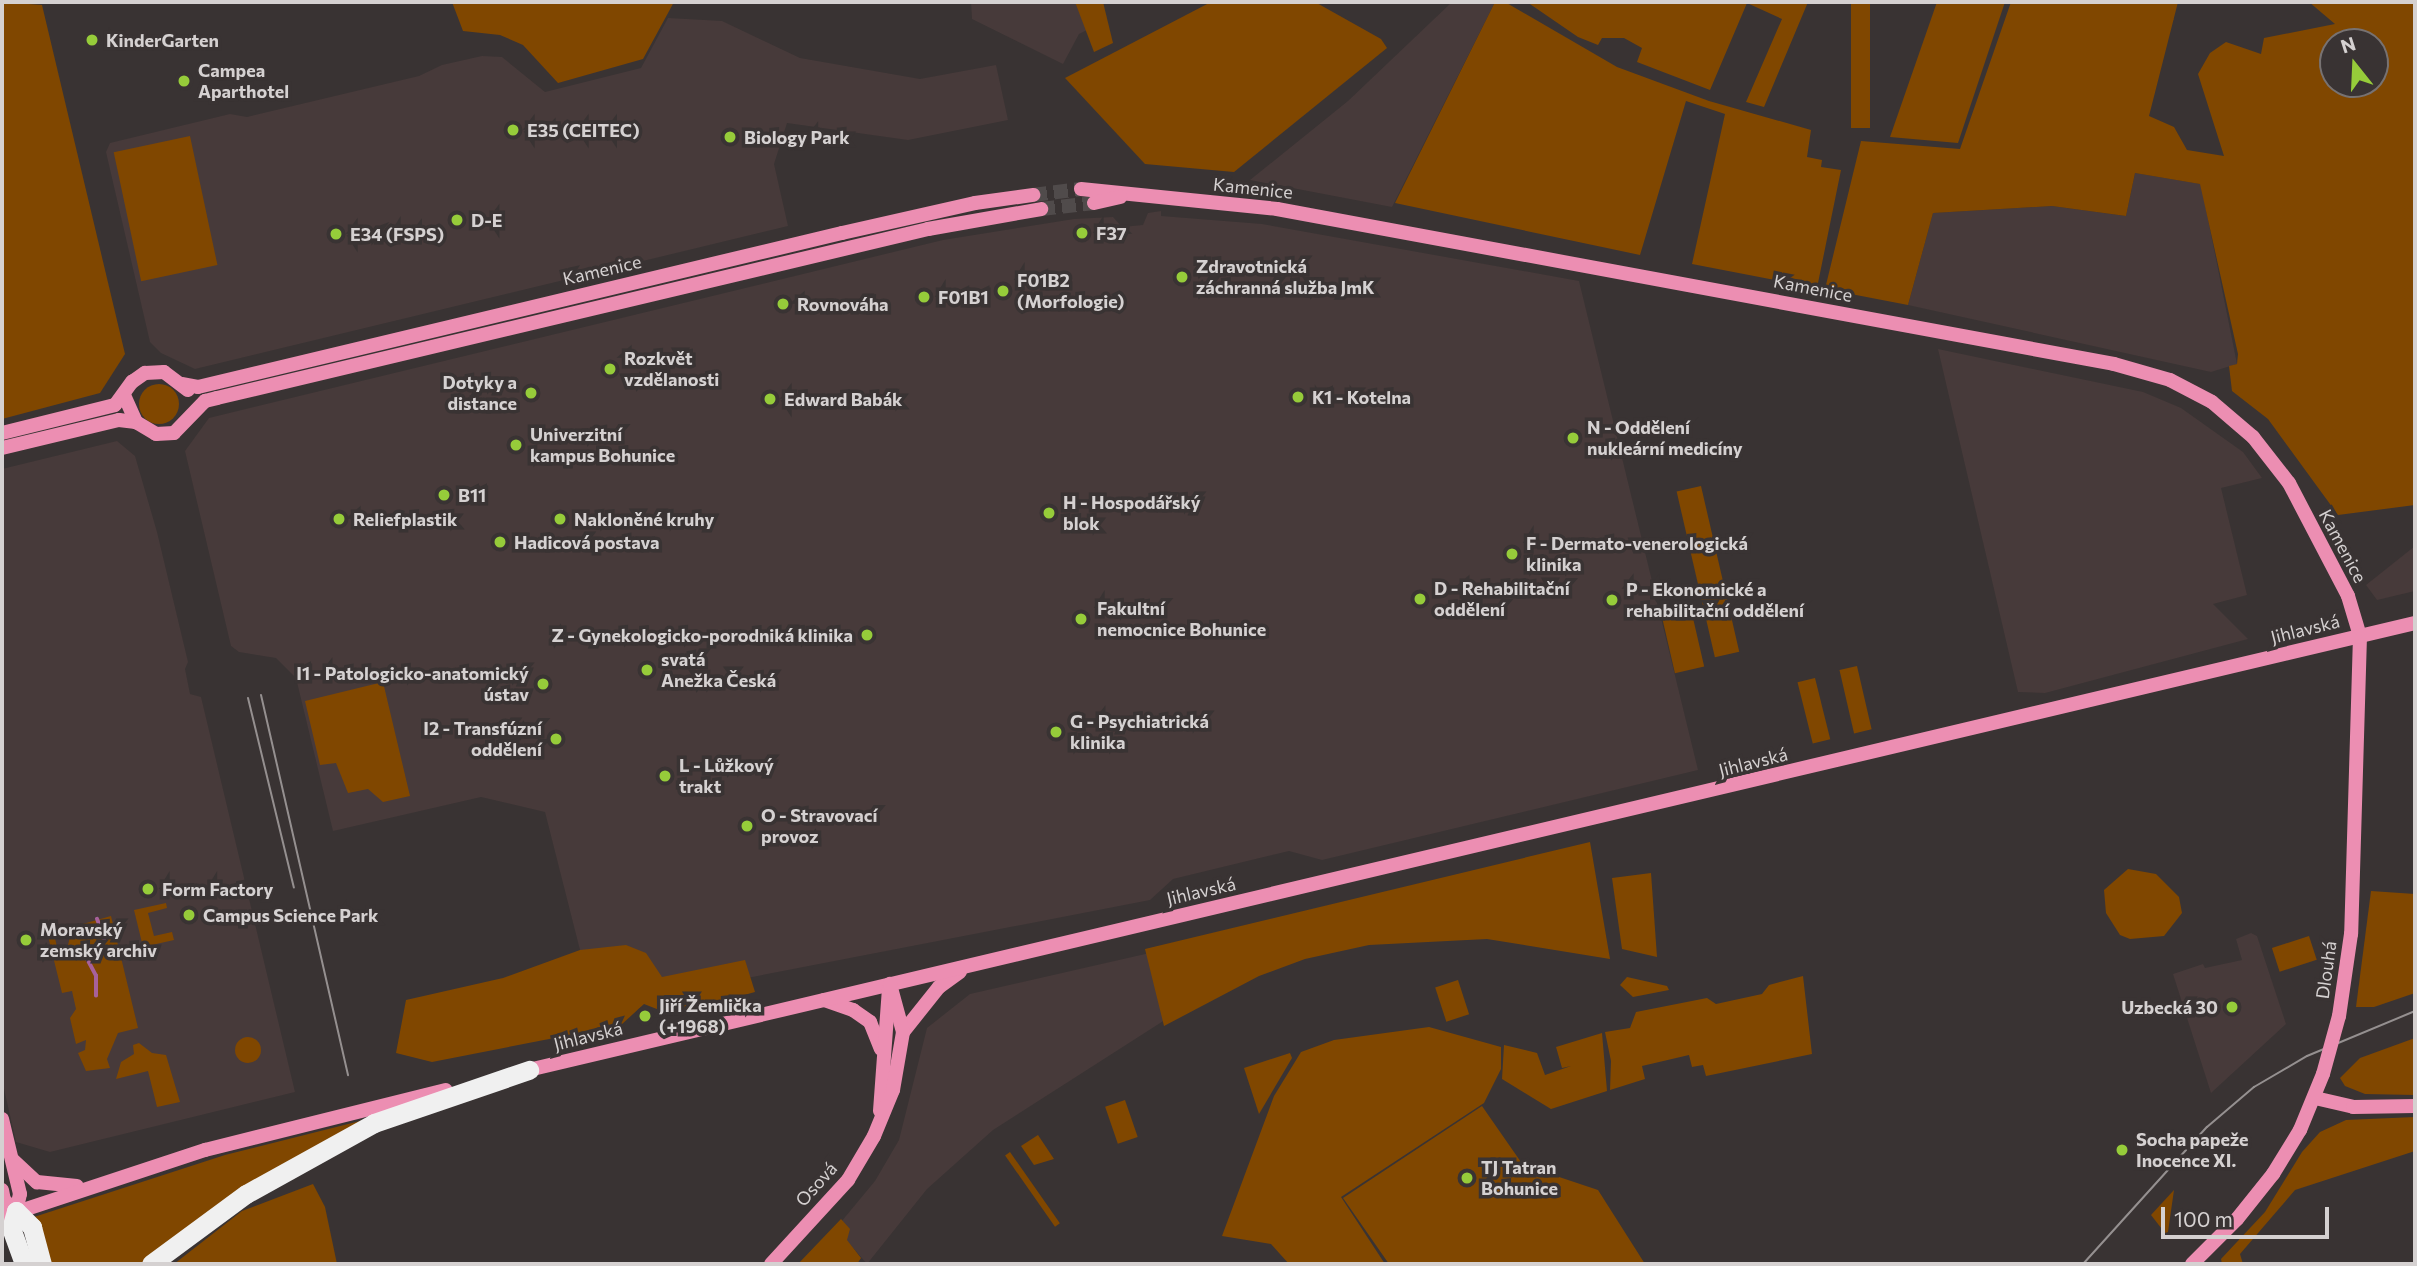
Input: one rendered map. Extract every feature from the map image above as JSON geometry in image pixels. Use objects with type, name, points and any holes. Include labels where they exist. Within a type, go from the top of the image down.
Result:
[{"type":"highway","points":[[151,1264],[246,1195],[374,1123],[529,1070]]},
{"type":"highway","points":[[9,1214],[11,1228],[24,1264]]},
{"type":"highway","points":[[9,1214],[32,1227],[41,1264]]},
{"type":"highway","points":[[2,1256],[16,1264]]},
{"type":"street","name":"Kamenice","points":[[1081,189],[1122,197],[1277,209],[2114,364],[2170,380],[2212,402],[2253,437],[2289,483],[2348,596],[2360,636]]},
{"type":"street","name":"Kamenice","points":[[2,433],[115,405],[135,378],[149,372],[164,372],[183,384],[198,387],[868,227],[1033,195]]},
{"type":"street","name":"Kamenice","points":[[1094,203],[1122,197]]},
{"type":"street","name":"Kamenice","points":[[2,448],[119,420],[136,422],[156,434],[174,433],[188,424],[195,410],[205,401],[928,229],[1041,209]]},
{"type":"street","points":[[183,384],[195,410]]},
{"type":"street","points":[[124,395],[136,422]]},
{"type":"street","name":"Jihlavská","points":[[9,1214],[89,1186],[268,1133],[822,999],[967,967],[2415,623]]},
{"type":"street","name":"Dlouhá","points":[[2192,1264],[2237,1219],[2273,1174],[2315,1098],[2339,1016],[2351,934],[2360,636]]},
{"type":"street","points":[[903,1032],[939,987],[967,967]]},
{"type":"street","points":[[890,984],[903,1032]]},
{"type":"street","name":"Osová","points":[[880,1123],[890,984]]},
{"type":"street","points":[[822,999],[853,1010],[870,1022],[883,1059]]},
{"type":"street","name":"Osová","points":[[771,1264],[848,1180],[880,1123],[893,1090],[903,1032]]},
{"type":"street","points":[[2315,1098],[2353,1107],[2415,1106]]},
{"type":"street","points":[[2,1119],[19,1194],[9,1214]]},
{"type":"street","points":[[11,1156],[37,1182],[89,1186]]},
{"type":"street","points":[[2,1190],[9,1214]]},
{"type":"shaded area","points":[[2,2],[42,5],[125,354],[100,393],[2,419]]},
{"type":"shaded area","points":[[452,2],[674,2],[643,59],[558,83],[523,45],[500,35],[463,31]]},
{"type":"shaded area","points":[[971,2],[1075,2],[1087,30],[1079,34],[1063,64],[972,19]]},
{"type":"shaded area","points":[[1075,2],[1103,2],[1113,43],[1094,52]]},
{"type":"shaded area","points":[[1211,2],[1315,2],[1381,39],[1387,48],[1234,172],[1145,164],[1065,78]]},
{"type":"shaded area","points":[[1452,2],[1495,2],[1392,207],[1250,180],[1348,101]]},
{"type":"shaded area","points":[[1495,2],[1505,2],[1617,67],[1709,101],[1811,130],[1807,157],[1822,160],[1821,167],[1841,170],[1817,288],[1692,264],[1725,114],[1686,101],[1640,255],[1395,203]]},
{"type":"shaded area","points":[[1527,2],[1808,2],[1764,107],[1746,102],[1782,19],[1747,3],[1710,90],[1637,62],[1642,48],[1624,38],[1602,38],[1598,45],[1578,37]]},
{"type":"shaded area","points":[[1851,2],[1870,2],[1870,128],[1851,128]]},
{"type":"shaded area","points":[[1937,2],[2005,2],[1958,143],[1890,137]]},
{"type":"shaded area","points":[[2011,2],[2178,2],[2149,116],[2174,127],[2187,150],[2224,156],[2198,74],[2210,53],[2226,42],[2261,54],[2264,38],[2335,24],[2309,2],[2415,2],[2415,505],[2338,515],[2268,419],[2232,391],[2229,366],[2237,364],[2238,354],[2200,184],[2135,173],[2126,216],[2052,206],[1933,213],[1908,305],[1825,289],[1861,141],[1960,149]]},
{"type":"shaded area","points":[[668,18],[722,21],[800,58],[920,79],[996,65],[1008,120],[908,140],[787,123],[774,164],[788,226],[195,369],[161,353],[150,342],[106,152],[110,143],[230,114],[247,117],[419,76],[442,65],[482,56],[502,57],[545,92],[641,68]]},
{"type":"shaded area","points":[[190,136],[217,265],[141,281],[114,152]]},
{"type":"shaded area","points":[[2135,173],[2201,184],[2237,364],[2211,372],[1908,305],[1933,213],[2052,206],[2126,216]]},
{"type":"shaded area","name":"Fakultní nemocnice Bohunice","points":[[1161,211],[1161,216],[1262,224],[1579,281],[1698,770],[1322,860],[1289,851],[1173,879],[1150,900],[623,1002],[580,950],[545,812],[481,797],[333,831],[296,678],[276,658],[239,652],[231,646],[185,451],[209,418],[943,240],[1074,219],[1113,217],[1122,227],[1143,225],[1148,213]]},
{"type":"shaded area","points":[[1938,349],[2143,392],[2181,408],[2243,452],[2262,478],[2221,488],[2247,595],[2213,604],[2248,639],[2045,693],[2018,692]]},
{"type":"shaded area","points":[[159,384],[167,385],[173,390],[178,396],[178,412],[173,418],[167,423],[159,424],[151,423],[145,418],[140,412],[139,404],[140,396],[145,390],[151,385]]},
{"type":"shaded area","points":[[117,441],[135,456],[157,532],[188,662],[185,669],[190,694],[201,697],[295,1092],[50,1152],[16,1142],[2,1080],[2,469]]},
{"type":"shaded area","points":[[1701,486],[1739,652],[1715,657],[1677,492]]},
{"type":"shaded area","points":[[2415,546],[2415,591],[2377,600],[2366,585]]},
{"type":"shaded area","points":[[1690,605],[1704,666],[1675,673],[1661,612]]},
{"type":"shaded area","points":[[1857,666],[1872,729],[1854,733],[1839,670]]},
{"type":"shaded area","points":[[1815,678],[1830,739],[1813,743],[1798,682]]},
{"type":"shaded area","points":[[383,682],[410,796],[383,802],[368,789],[348,793],[336,763],[320,765],[305,701]]},
{"type":"shaded area","points":[[1590,842],[1610,959],[1487,939],[1369,945],[1305,959],[1259,976],[1164,1026],[1145,949]]},
{"type":"shaded area","points":[[2128,869],[2156,874],[2179,897],[2182,913],[2164,936],[2130,939],[2120,935],[2106,913],[2104,890]]},
{"type":"shaded area","points":[[1651,873],[1657,957],[1622,949],[1612,878]]},
{"type":"shaded area","points":[[2371,891],[2415,894],[2415,993],[2374,1007],[2356,1007]]},
{"type":"shaded area","points":[[166,903],[167,908],[148,913],[154,936],[172,932],[174,940],[143,947],[134,910]]},
{"type":"shaded area","points":[[111,916],[138,1028],[118,1033],[107,1059],[110,1068],[86,1071],[78,1053],[85,1050],[86,1040],[76,1044],[70,1018],[76,1009],[72,991],[62,993],[47,932],[53,930],[58,951],[67,950],[72,927]]},
{"type":"shaded area","name":"Uzbecká 30","points":[[2251,933],[2257,936],[2286,1024],[2211,1093],[2173,974],[2203,964],[2205,968],[2242,960],[2236,939]]},
{"type":"shaded area","points":[[2309,936],[2317,960],[2280,972],[2272,948]]},
{"type":"shaded area","points":[[626,945],[646,953],[662,977],[745,960],[755,992],[672,1015],[644,1004],[621,1025],[432,1062],[396,1053],[406,1000],[503,978],[580,950]]},
{"type":"shaded area","points":[[1154,952],[1168,1018],[993,1130],[927,1189],[867,1264],[836,1228],[875,1181],[899,1140],[927,1028],[970,994]]},
{"type":"shaded area","points":[[1803,976],[1812,1054],[1706,1076],[1703,1065],[1692,1067],[1689,1055],[1642,1066],[1645,1079],[1610,1090],[1611,1061],[1605,1032],[1630,1028],[1636,1012],[1707,998],[1716,1004],[1762,994],[1769,985]]},
{"type":"shaded area","points":[[1627,977],[1667,986],[1669,990],[1633,997],[1620,985]]},
{"type":"shaded area","points":[[1458,980],[1469,1014],[1446,1022],[1435,987]]},
{"type":"shaded area","points":[[1429,1027],[1501,1047],[1501,1069],[1484,1103],[1341,1197],[1385,1264],[1289,1264],[1271,1244],[1222,1236],[1274,1096],[1301,1052],[1334,1040]]},
{"type":"shaded area","points":[[1602,1033],[1607,1091],[1551,1109],[1502,1079],[1504,1045],[1537,1053],[1545,1075],[1571,1066],[1562,1068],[1556,1047]]},
{"type":"shaded area","points":[[248,1037],[257,1041],[261,1050],[257,1059],[248,1063],[239,1059],[235,1050],[239,1041]]},
{"type":"shaded area","points":[[2415,1038],[2415,1095],[2365,1094],[2345,1086],[2340,1078],[2360,1058]]},
{"type":"shaded area","points":[[139,1043],[152,1053],[166,1055],[180,1102],[157,1107],[148,1071],[116,1079],[121,1062],[134,1054],[133,1045]]},
{"type":"shaded area","points":[[1290,1053],[1292,1058],[1259,1114],[1244,1068]]},
{"type":"shaded area","points":[[1125,1100],[1138,1137],[1118,1144],[1105,1107]]},
{"type":"shaded area","name":"TJ Tatran Bohunice","points":[[1482,1106],[1523,1165],[1598,1190],[1645,1264],[1389,1264],[1343,1198]]},
{"type":"shaded area","points":[[2415,1117],[2415,1151],[2295,1190],[2240,1254],[2243,1264],[2222,1264],[2221,1259],[2265,1212],[2302,1152],[2320,1132],[2346,1120]]},
{"type":"shaded area","points":[[364,1120],[142,1264],[48,1264],[34,1217],[225,1155]]},
{"type":"shaded area","points":[[1038,1135],[1054,1159],[1034,1165],[1021,1146]]},
{"type":"shaded area","points":[[1010,1152],[1060,1223],[1055,1227],[1005,1155]]},
{"type":"shaded area","points":[[313,1184],[325,1207],[337,1264],[174,1264],[242,1211]]},
{"type":"shaded area","points":[[2174,1190],[2168,1232],[2165,1233],[2151,1215]]},
{"type":"shaded area","points":[[841,1219],[850,1229],[847,1240],[861,1258],[857,1264],[798,1264]]},
{"type":"waterway","points":[[96,996],[96,976],[87,959],[105,940],[97,919]]},
{"type":"tunnel","points":[[1033,195],[1081,189]]},
{"type":"tunnel","points":[[1041,209],[1094,203]]},
{"type":"tram line","points":[[261,695],[348,1075]]},
{"type":"tram line","points":[[248,698],[294,888]]},
{"type":"tram line","points":[[2083,1264],[2207,1127],[2254,1087],[2307,1056],[2415,1011]]},
{"type":"place","name":"KinderGarten","points":[[92,40]]},
{"type":"place","name":"Campea Aparthotel","points":[[184,81]]},
{"type":"place","name":"E35 (CEITEC)","points":[[513,130]]},
{"type":"place","name":"Biology Park","points":[[730,137]]},
{"type":"place","name":"D-E","points":[[457,220]]},
{"type":"place","name":"F37","points":[[1082,233]]},
{"type":"place","name":"E34 (FSPS)","points":[[336,234]]},
{"type":"place","name":"Zdravotnická záchranná služba JmK","points":[[1182,277]]},
{"type":"place","name":"F01B2 (Morfologie)","points":[[1003,291]]},
{"type":"place","name":"F01B1","points":[[924,297]]},
{"type":"place","name":"Rovnováha","points":[[783,304]]},
{"type":"place","name":"Rozkvět vzdělanosti","points":[[610,369]]},
{"type":"place","name":"Dotyky a distance","points":[[531,393]]},
{"type":"place","name":"K1 - Kotelna","points":[[1298,397]]},
{"type":"place","name":"Edward Babák","points":[[770,399]]},
{"type":"place","name":"N - Oddělení nukleární medicíny","points":[[1573,438]]},
{"type":"place","name":"Univerzitní kampus Bohunice","points":[[516,445]]},
{"type":"place","name":"B11","points":[[444,495]]},
{"type":"place","name":"H - Hospodářský blok","points":[[1049,513]]},
{"type":"place","name":"Reliefplastik","points":[[339,519]]},
{"type":"place","name":"Nakloněné kruhy","points":[[560,519]]},
{"type":"place","name":"Hadicová postava","points":[[500,542]]},
{"type":"place","name":"F - Dermato-venerologická klinika","points":[[1512,554]]},
{"type":"place","name":"D - Rehabilitační oddělení","points":[[1420,599]]},
{"type":"place","name":"P - Ekonomické a rehabilitační oddělení","points":[[1612,600]]},
{"type":"place","name":"Fakultní nemocnice Bohunice","points":[[1081,619]]},
{"type":"place","name":"Z - Gynekologicko-porodniká klinika","points":[[867,635]]},
{"type":"place","name":"svatá Anežka Česká","points":[[647,670]]},
{"type":"place","name":"I1 - Patologicko-anatomický ústav","points":[[543,684]]},
{"type":"place","name":"G - Psychiatrická klinika","points":[[1056,732]]},
{"type":"place","name":"I2 - Transfúzní oddělení","points":[[556,739]]},
{"type":"place","name":"L - Lůžkový trakt","points":[[665,776]]},
{"type":"place","name":"O - Stravovací provoz","points":[[747,826]]},
{"type":"place","name":"Form Factory","points":[[148,889]]},
{"type":"place","name":"Campus Science Park","points":[[189,915]]},
{"type":"place","name":"Moravský zemský archiv","points":[[26,940]]},
{"type":"place","name":"Uzbecká 30","points":[[2232,1007]]},
{"type":"place","name":"Jiří Žemlička (+1968)","points":[[645,1016]]},
{"type":"place","name":"Socha papeže Inocence XI.","points":[[2122,1150]]},
{"type":"place","name":"TJ Tatran Bohunice","points":[[1467,1178]]}]
